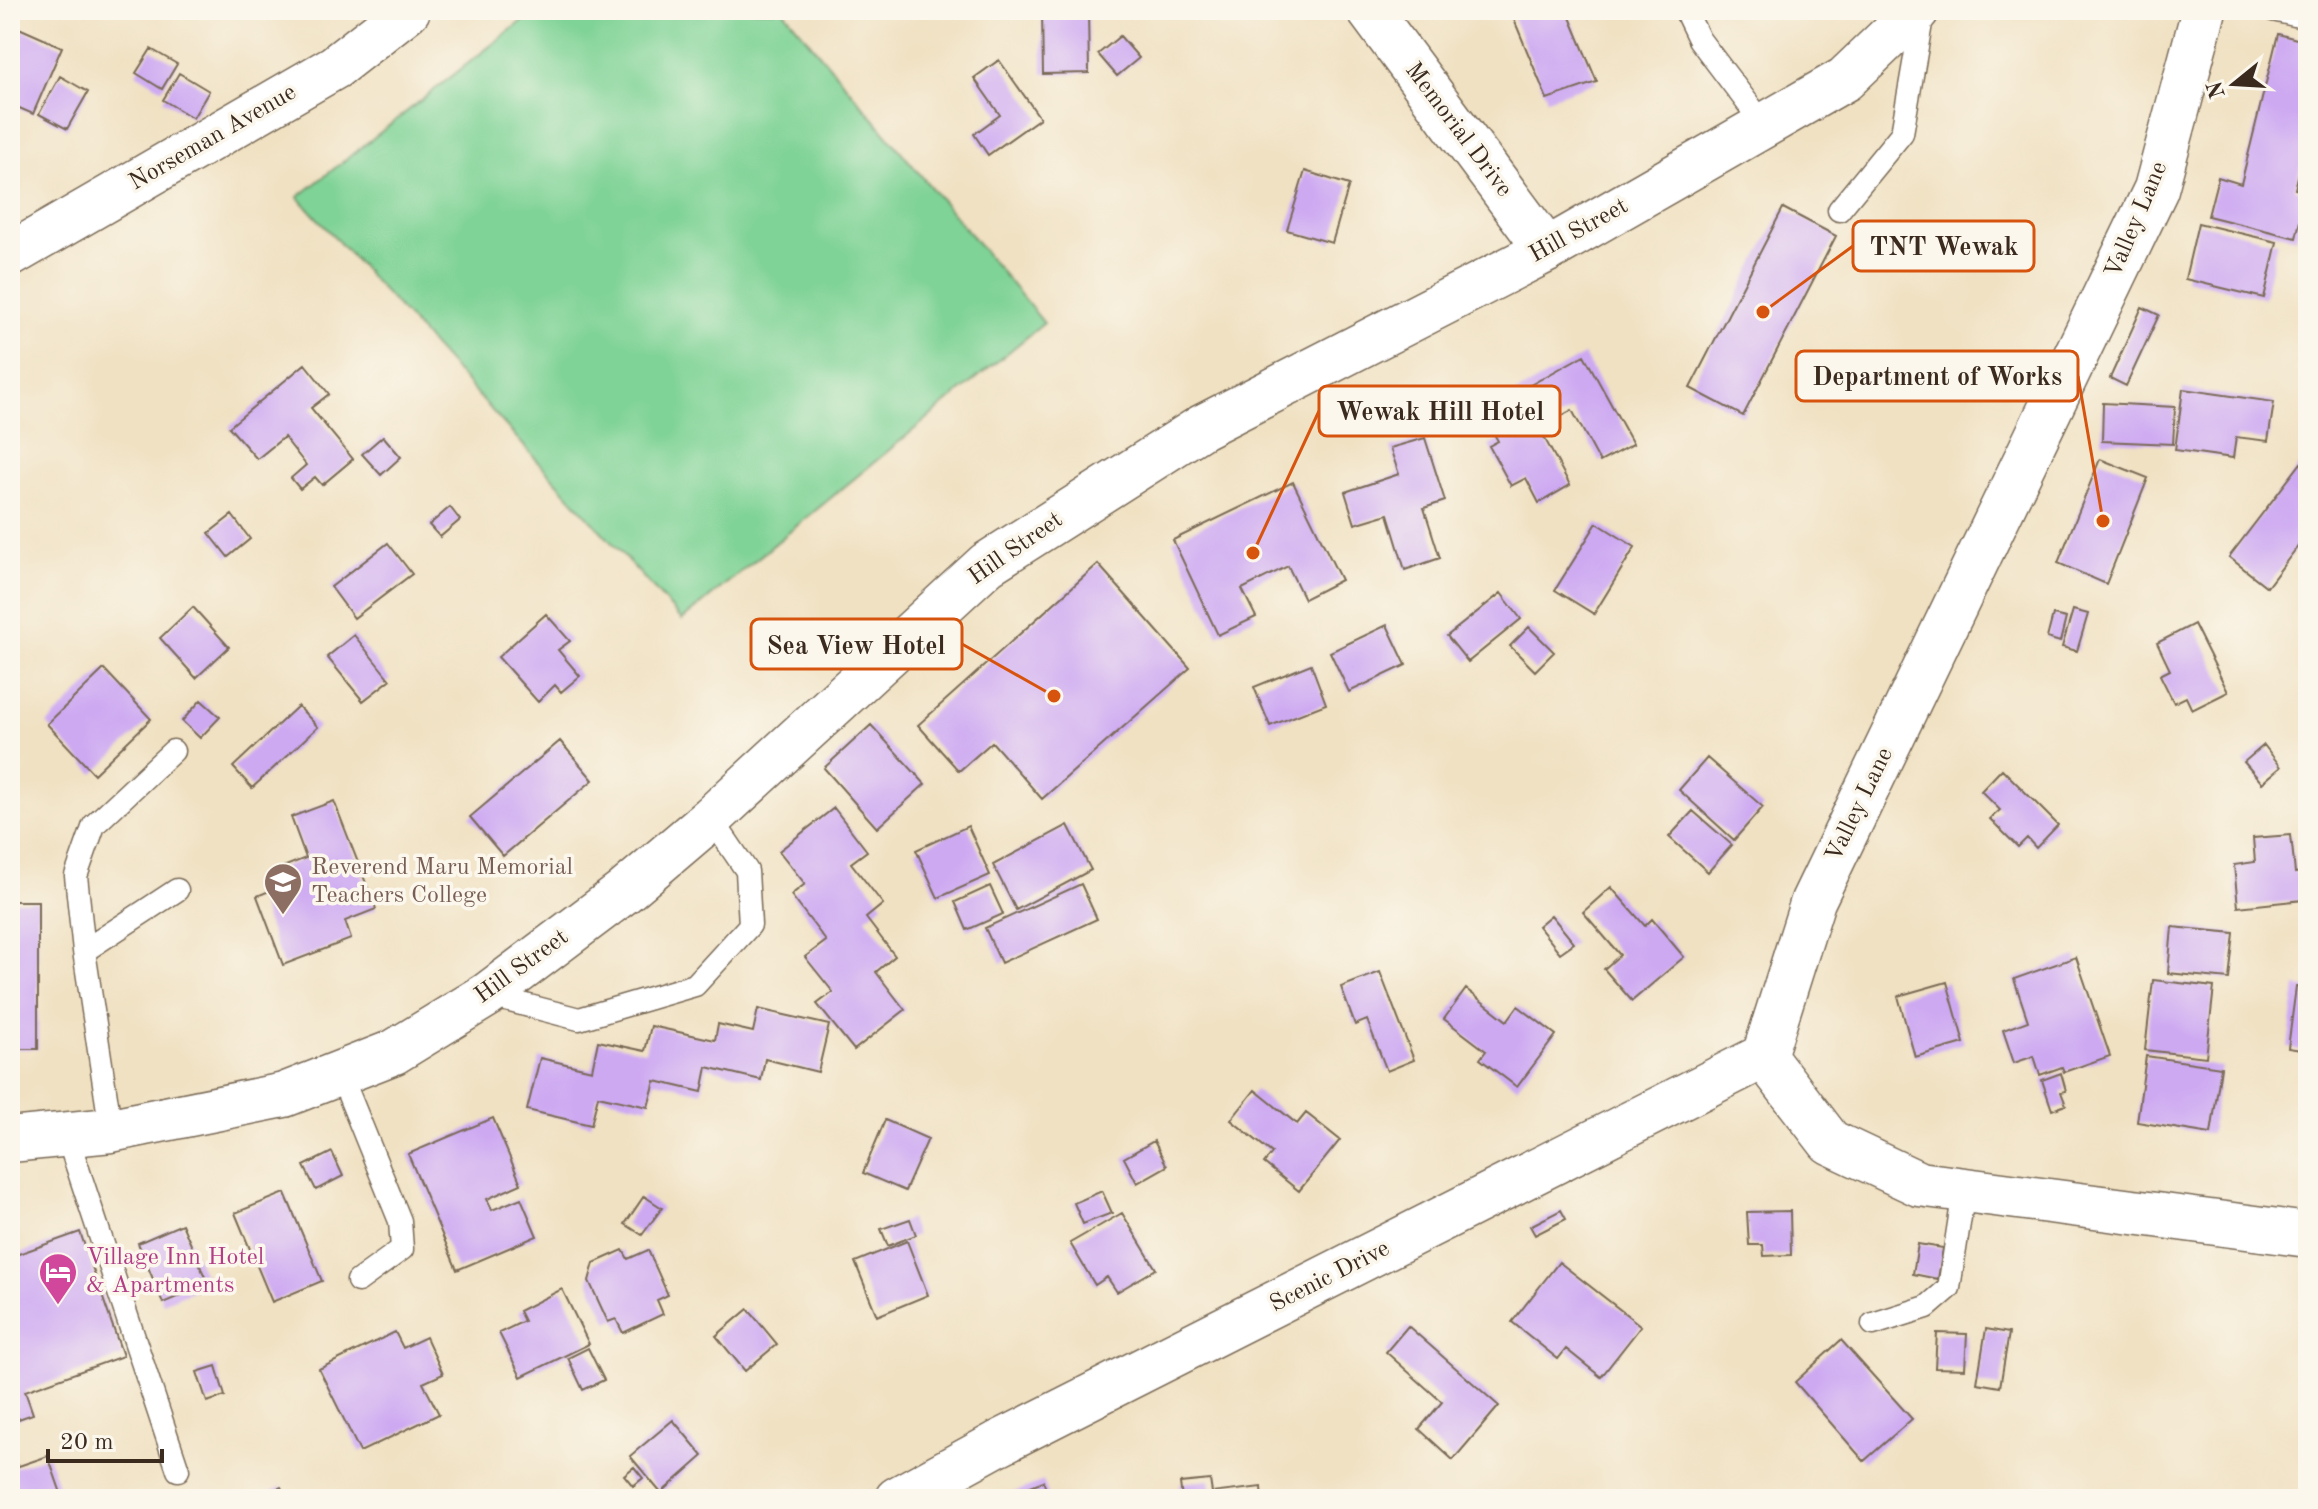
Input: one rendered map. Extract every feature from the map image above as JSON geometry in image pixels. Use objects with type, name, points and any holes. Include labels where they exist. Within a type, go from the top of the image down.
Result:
[{"type":"street","name":"Norseman Avenue","points":[[10,255],[335,67],[408,10]]},
{"type":"street","name":"Memorial Drive","points":[[1369,10],[1547,250]]},
{"type":"street","name":"Hill Street","points":[[10,1140],[111,1130],[284,1095],[394,1052],[487,995],[624,892],[711,818],[987,564],[1202,427],[1547,250],[1845,79],[1917,10]]},
{"type":"street","name":"Valley Lane","points":[[1764,1056],[1813,901],[2156,189],[2204,10]]},
{"type":"street","points":[[1764,1056],[1830,1142],[1919,1184],[2308,1235]]},
{"type":"street","name":"Scenic Drive","points":[[897,1499],[1011,1437],[1764,1056]]},
{"type":"lane","points":[[1685,10],[1699,39],[1765,126]]},
{"type":"lane","points":[[1839,210],[1902,133],[1923,10]]},
{"type":"lane","points":[[2273,10],[2308,18]]},
{"type":"lane","points":[[111,1130],[76,876],[94,825],[173,751]]},
{"type":"lane","points":[[487,995],[579,1019],[695,985],[750,925],[747,871],[711,818]]},
{"type":"lane","points":[[84,951],[177,890]]},
{"type":"lane","points":[[340,1073],[400,1221],[402,1249],[358,1281]]},
{"type":"lane","points":[[67,1136],[178,1470]]},
{"type":"lane","points":[[1873,1324],[1927,1307],[1949,1288],[1964,1191]]},
{"type":"green space","points":[[536,10],[783,10],[1044,323],[682,620],[298,197]]},
{"type":"building","points":[[1042,10],[1088,10],[1089,73],[1043,74]]},
{"type":"building","points":[[1510,10],[1567,10],[1597,82],[1547,99]]},
{"type":"building","points":[[10,24],[62,47],[33,114],[10,104]]},
{"type":"building","points":[[2278,34],[2308,42],[2308,136],[2295,189],[2307,192],[2296,238],[2208,216],[2218,177],[2241,184]]},
{"type":"building","points":[[1120,36],[1139,58],[1117,76],[1098,54]]},
{"type":"building","points":[[151,49],[177,64],[162,89],[136,73]]},
{"type":"building","points":[[999,60],[1040,118],[988,155],[974,134],[1000,115],[974,78]]},
{"type":"building","points":[[179,73],[209,91],[193,118],[163,100]]},
{"type":"building","points":[[60,76],[88,92],[67,129],[39,114]]},
{"type":"building","points":[[1305,171],[1349,185],[1332,243],[1287,230]]},
{"type":"building","points":[[1783,208],[1836,236],[1743,416],[1690,388]]},
{"type":"building","points":[[2198,223],[2277,242],[2264,298],[2185,279]]},
{"type":"building","points":[[2142,307],[2159,315],[2126,386],[2110,378]]},
{"type":"building","points":[[1584,355],[1633,444],[1600,462],[1572,410],[1539,428],[1570,485],[1539,503],[1526,478],[1511,486],[1489,446],[1498,441],[1482,412]]},
{"type":"building","points":[[305,364],[329,394],[311,408],[353,459],[322,485],[315,477],[300,489],[291,478],[306,465],[284,437],[257,459],[229,427]]},
{"type":"building","points":[[2183,389],[2274,402],[2268,441],[2236,437],[2233,458],[2175,450]]},
{"type":"building","points":[[2103,403],[2175,407],[2173,444],[2102,441]]},
{"type":"building","points":[[383,436],[401,457],[381,475],[362,454]]},
{"type":"building","points":[[1425,438],[1445,501],[1424,508],[1440,558],[1405,570],[1388,514],[1355,524],[1345,492],[1399,474],[1390,448]]},
{"type":"building","points":[[2100,459],[2148,478],[2106,584],[2058,563]]},
{"type":"building","points":[[2301,463],[2308,468],[2308,533],[2267,587],[2229,557]]},
{"type":"building","points":[[1293,482],[1341,580],[1304,599],[1288,566],[1242,589],[1256,617],[1218,635],[1173,540]]},
{"type":"building","points":[[450,507],[460,520],[440,537],[429,525]]},
{"type":"building","points":[[232,515],[250,539],[228,557],[209,533]]},
{"type":"building","points":[[1597,523],[1635,547],[1594,614],[1555,590]]},
{"type":"building","points":[[388,543],[412,574],[354,618],[331,587]]},
{"type":"building","points":[[1098,564],[1190,668],[1042,799],[992,742],[959,771],[918,725]]},
{"type":"building","points":[[1501,593],[1521,619],[1468,662],[1447,636]]},
{"type":"building","points":[[193,607],[229,647],[196,678],[160,638]]},
{"type":"building","points":[[2073,610],[2088,614],[2077,651],[2062,647]]},
{"type":"building","points":[[546,614],[570,641],[558,650],[580,676],[561,692],[555,685],[538,702],[498,657]]},
{"type":"building","points":[[2053,615],[2066,618],[2060,642],[2047,638]]},
{"type":"building","points":[[2194,624],[2228,692],[2192,710],[2186,697],[2174,703],[2160,675],[2170,670],[2157,643]]},
{"type":"building","points":[[1387,625],[1406,665],[1349,692],[1330,652]]},
{"type":"building","points":[[1529,627],[1554,652],[1535,671],[1510,646]]},
{"type":"building","points":[[354,635],[390,680],[363,701],[327,657]]},
{"type":"building","points":[[1311,664],[1326,704],[1270,726],[1254,687]]},
{"type":"building","points":[[104,669],[151,719],[94,774],[47,724]]},
{"type":"building","points":[[201,700],[220,717],[200,738],[182,721]]},
{"type":"building","points":[[298,706],[318,727],[252,788],[233,767]]},
{"type":"building","points":[[871,725],[925,784],[877,828],[824,768]]},
{"type":"building","points":[[560,741],[593,780],[503,856],[470,817]]},
{"type":"building","points":[[2264,745],[2281,767],[2262,783],[2244,762]]},
{"type":"building","points":[[1707,758],[1763,807],[1734,840],[1679,790]]},
{"type":"building","points":[[2002,769],[2058,825],[2036,848],[2027,838],[2018,847],[1990,819],[2000,810],[1981,791]]},
{"type":"building","points":[[334,801],[376,909],[345,921],[351,939],[283,965],[257,896],[289,883],[283,867],[306,858],[291,817]]},
{"type":"building","points":[[834,808],[867,851],[851,863],[883,904],[866,918],[895,956],[876,972],[905,1010],[854,1050],[817,1004],[833,992],[805,957],[826,941],[791,895],[805,884],[779,851]]},
{"type":"building","points":[[1693,811],[1732,845],[1708,872],[1669,837]]},
{"type":"building","points":[[1068,825],[1091,870],[1016,910],[993,865]]},
{"type":"building","points":[[968,826],[990,875],[938,898],[916,850]]},
{"type":"building","points":[[2291,835],[2295,873],[2301,872],[2303,900],[2238,907],[2234,865],[2255,862],[2253,838]]},
{"type":"building","points":[[1081,884],[1097,919],[1001,963],[985,928]]},
{"type":"building","points":[[990,886],[1003,914],[967,930],[955,902]]},
{"type":"building","points":[[1611,887],[1645,926],[1652,919],[1684,957],[1632,1001],[1604,969],[1620,955],[1583,912]]},
{"type":"building","points":[[10,901],[38,901],[38,1049],[10,1049]]},
{"type":"building","points":[[1551,915],[1574,943],[1560,953],[1538,926]]},
{"type":"building","points":[[2172,927],[2234,933],[2229,979],[2168,973]]},
{"type":"building","points":[[2076,957],[2110,1056],[2064,1072],[2062,1067],[2040,1075],[2034,1056],[2014,1063],[2003,1030],[2028,1021],[2014,979]]},
{"type":"building","points":[[1380,972],[1414,1060],[1387,1071],[1367,1020],[1355,1025],[1341,987]]},
{"type":"building","points":[[2153,980],[2214,987],[2206,1057],[2145,1050]]},
{"type":"building","points":[[1947,982],[1964,1043],[1915,1057],[1898,996]]},
{"type":"building","points":[[2296,987],[2308,988],[2308,1051],[2288,1048]]},
{"type":"building","points":[[1466,989],[1507,1021],[1518,1006],[1556,1035],[1517,1087],[1480,1059],[1486,1051],[1444,1019]]},
{"type":"building","points":[[758,1009],[829,1025],[818,1072],[765,1059],[761,1080],[707,1067],[702,1092],[655,1081],[648,1107],[598,1096],[591,1125],[527,1110],[540,1058],[592,1070],[598,1041],[645,1051],[651,1026],[715,1040],[718,1024],[753,1032]]},
{"type":"building","points":[[2146,1056],[2221,1067],[2211,1134],[2137,1122]]},
{"type":"building","points":[[2061,1073],[2066,1091],[2061,1092],[2066,1105],[2052,1110],[2042,1080]]},
{"type":"building","points":[[1255,1090],[1297,1124],[1306,1113],[1340,1140],[1299,1191],[1264,1163],[1272,1153],[1231,1120]]},
{"type":"building","points":[[493,1118],[521,1184],[487,1199],[492,1210],[521,1198],[537,1236],[457,1270],[408,1154]]},
{"type":"building","points":[[885,1120],[928,1139],[905,1191],[863,1173]]},
{"type":"building","points":[[1154,1141],[1167,1166],[1137,1183],[1124,1158]]},
{"type":"building","points":[[332,1152],[343,1176],[316,1190],[304,1166]]},
{"type":"building","points":[[1102,1191],[1112,1213],[1083,1224],[1074,1203]]},
{"type":"building","points":[[285,1193],[322,1281],[272,1302],[235,1213]]},
{"type":"building","points":[[644,1196],[662,1208],[642,1235],[625,1224]]},
{"type":"building","points":[[1561,1210],[1566,1219],[1535,1235],[1530,1226]]},
{"type":"building","points":[[1790,1211],[1791,1255],[1764,1256],[1763,1245],[1749,1245],[1747,1212]]},
{"type":"building","points":[[1122,1213],[1156,1269],[1117,1292],[1107,1277],[1095,1285],[1070,1243]]},
{"type":"building","points":[[910,1219],[916,1235],[888,1246],[881,1229]]},
{"type":"building","points":[[182,1224],[208,1284],[163,1303],[138,1243]]},
{"type":"building","name":"Village Inn Hotel & Apartments","points":[[80,1232],[123,1356],[25,1391],[33,1414],[10,1422],[10,1257]]},
{"type":"building","points":[[907,1241],[928,1295],[877,1316],[855,1262]]},
{"type":"building","points":[[1918,1244],[1943,1248],[1938,1279],[1913,1274]]},
{"type":"building","points":[[623,1250],[628,1259],[648,1250],[668,1295],[657,1300],[663,1314],[623,1333],[616,1319],[608,1322],[589,1281],[594,1263]]},
{"type":"building","points":[[1559,1262],[1641,1326],[1601,1377],[1566,1349],[1558,1359],[1512,1322]]},
{"type":"building","points":[[562,1289],[589,1344],[521,1377],[499,1333],[524,1321],[519,1311]]},
{"type":"building","points":[[748,1309],[777,1344],[745,1371],[716,1336]]},
{"type":"building","points":[[1408,1326],[1499,1406],[1453,1460],[1419,1429],[1442,1402],[1386,1352]]},
{"type":"building","points":[[1986,1329],[2009,1333],[2000,1387],[1977,1383]]},
{"type":"building","points":[[395,1332],[403,1348],[426,1337],[443,1374],[423,1383],[439,1414],[360,1452],[319,1369]]},
{"type":"building","points":[[1937,1333],[1967,1334],[1965,1369],[1935,1368]]},
{"type":"building","points":[[1841,1340],[1912,1419],[1864,1461],[1795,1382]]},
{"type":"building","points":[[588,1348],[604,1380],[583,1390],[568,1358]]},
{"type":"building","points":[[216,1366],[225,1396],[207,1402],[197,1372]]},
{"type":"building","points":[[673,1420],[703,1456],[661,1493],[630,1456]]},
{"type":"building","points":[[48,1456],[63,1499],[10,1499],[10,1469]]},
{"type":"building","points":[[634,1467],[643,1478],[633,1486],[624,1475]]},
{"type":"building","points":[[1210,1480],[1212,1493],[1261,1487],[1262,1499],[1182,1499],[1180,1483]]},
{"type":"building","points":[[1043,1481],[1050,1499],[1016,1499],[1013,1493]]},
{"type":"building","points":[[281,1487],[287,1499],[256,1499]]},
{"type":"place","name":"TNT Wewak","points":[[1763,312]]},
{"type":"place","name":"Department of Works","points":[[2103,521]]},
{"type":"place","name":"Wewak Hill Hotel","points":[[1253,553]]},
{"type":"place","name":"Sea View Hotel","points":[[1054,696]]},
{"type":"place","name":"Reverend Maru Memorial Teachers College","points":[[283,916]]},
{"type":"place","name":"Village Inn Hotel & Apartments","points":[[58,1306]]}]
